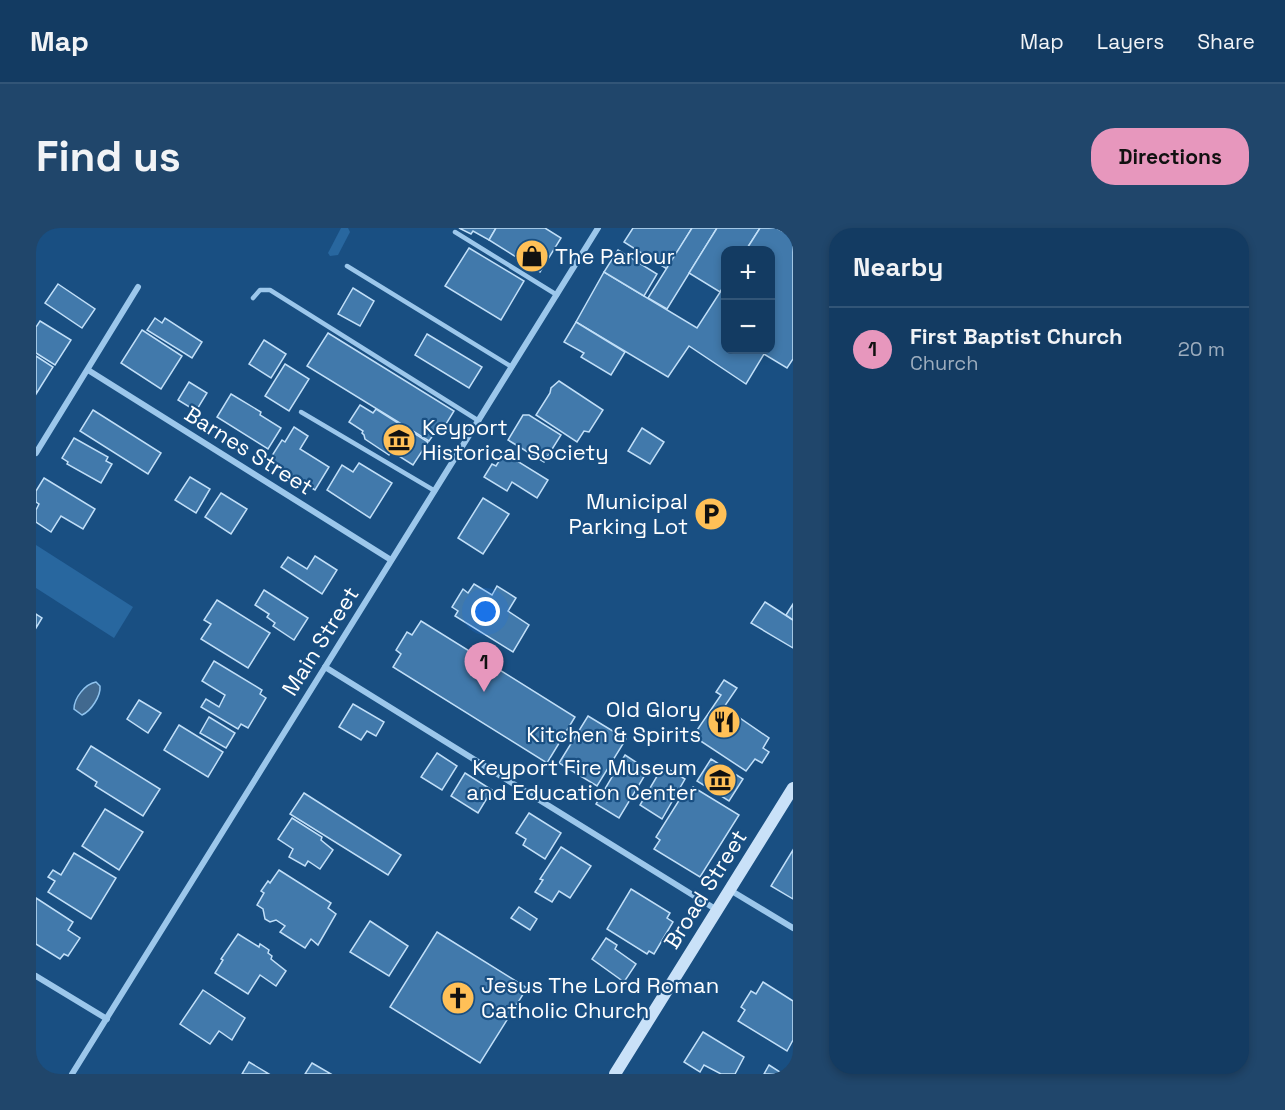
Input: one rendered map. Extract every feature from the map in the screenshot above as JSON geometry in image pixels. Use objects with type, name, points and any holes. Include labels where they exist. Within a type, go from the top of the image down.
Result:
[{"type":"main road","name":"Broad Street","points":[[615,1074],[793,788]]},
{"type":"street","name":"Main Street","points":[[72,1074],[598,228]]},
{"type":"street","points":[[36,453],[138,287]]},
{"type":"street","name":"Barnes Street","points":[[88,370],[391,560]]},
{"type":"street","points":[[326,667],[717,910]]},
{"type":"street","points":[[730,890],[793,928]]},
{"type":"street","points":[[36,976],[106,1019]]},
{"type":"lane","points":[[454,232],[557,295]]},
{"type":"lane","points":[[347,266],[512,367]]},
{"type":"lane","points":[[253,298],[260,290],[270,290],[479,421]]},
{"type":"lane","points":[[301,412],[435,491]]},
{"type":"shaded area","points":[[341,228],[348,228],[350,232],[338,255],[330,256],[328,253]]},
{"type":"shaded area","points":[[36,545],[133,607],[114,638],[36,588]]},
{"type":"shaded area","points":[[96,682],[100,686],[97,699],[82,715],[74,709],[76,700],[84,689]]},
{"type":"building","points":[[459,228],[496,228],[489,240],[473,231],[471,234]]},
{"type":"building","name":"The Parlour","points":[[496,228],[545,228],[561,238],[540,272],[489,240]]},
{"type":"building","points":[[633,228],[692,228],[667,269],[624,242]]},
{"type":"building","points":[[692,228],[717,228],[667,309],[648,298]]},
{"type":"building","points":[[717,228],[760,228],[749,246],[721,246],[720,292],[689,273]]},
{"type":"building","points":[[760,228],[776,228],[793,236],[793,359],[787,368],[764,354],[775,354],[775,246],[749,246]]},
{"type":"building","points":[[469,248],[524,281],[501,320],[445,286]]},
{"type":"building","points":[[618,250],[657,274],[644,296],[604,272]]},
{"type":"building","points":[[604,272],[697,328],[721,291],[721,354],[764,354],[746,384],[689,346],[668,377],[576,322]]},
{"type":"building","points":[[58,284],[95,309],[82,328],[45,303]]},
{"type":"building","points":[[353,288],[374,301],[360,326],[338,314]]},
{"type":"building","points":[[155,318],[162,323],[165,318],[202,342],[192,358],[147,330]]},
{"type":"building","points":[[40,321],[71,340],[55,365],[36,353],[36,327]]},
{"type":"building","points":[[576,322],[625,352],[611,375],[581,357],[584,353],[564,342]]},
{"type":"building","points":[[142,330],[182,356],[161,389],[121,363]]},
{"type":"building","points":[[328,333],[454,411],[440,434],[436,431],[429,441],[307,366]]},
{"type":"building","points":[[427,334],[482,367],[469,388],[415,355]]},
{"type":"building","points":[[264,340],[286,354],[271,378],[249,364]]},
{"type":"building","points":[[36,356],[53,367],[36,394]]},
{"type":"building","points":[[285,364],[309,379],[289,411],[265,396]]},
{"type":"building","points":[[559,381],[603,410],[589,432],[584,431],[577,442],[536,415],[551,388]]},
{"type":"building","points":[[189,382],[207,393],[196,411],[178,400]]},
{"type":"building","points":[[231,394],[261,412],[260,415],[281,428],[268,449],[217,417]]},
{"type":"building","name":"Keyport Historical Society","points":[[360,405],[373,413],[376,409],[428,442],[413,465],[391,451],[389,455],[365,439],[363,431],[349,422]]},
{"type":"building","points":[[93,410],[161,453],[148,474],[80,431]]},
{"type":"building","points":[[523,415],[529,415],[561,435],[544,462],[508,440]]},
{"type":"building","points":[[294,427],[308,436],[300,449],[329,467],[315,490],[268,462],[282,440],[285,442]]},
{"type":"building","points":[[642,428],[664,442],[650,464],[628,451]]},
{"type":"building","points":[[74,438],[108,457],[106,461],[112,464],[101,483],[67,464],[68,462],[62,458]]},
{"type":"building","points":[[504,453],[548,480],[537,498],[512,482],[507,491],[484,477],[492,464],[496,466]]},
{"type":"building","points":[[359,463],[392,483],[370,518],[327,490],[342,465],[353,472]]},
{"type":"building","points":[[190,477],[210,489],[196,513],[175,500]]},
{"type":"building","points":[[44,478],[95,509],[83,529],[61,516],[51,532],[36,522],[36,510],[39,504],[36,502],[36,491]]},
{"type":"building","points":[[221,493],[247,509],[231,534],[205,517]]},
{"type":"building","points":[[483,498],[509,514],[483,554],[458,538]]},
{"type":"building","points":[[315,556],[337,570],[322,594],[281,567],[288,557],[307,569]]},
{"type":"building","points":[[474,584],[492,595],[497,586],[516,598],[508,611],[529,625],[513,652],[455,616],[458,611],[452,607],[463,589],[468,593]]},
{"type":"building","points":[[264,590],[308,618],[294,640],[273,626],[275,623],[267,617],[269,614],[255,605]]},
{"type":"building","points":[[217,600],[270,633],[248,668],[201,639],[211,624],[204,620]]},
{"type":"building","points":[[765,602],[793,620],[793,648],[751,623]]},
{"type":"building","points":[[793,604],[793,620],[786,615]]},
{"type":"building","points":[[36,614],[42,618],[36,628]]},
{"type":"building","points":[[421,621],[575,717],[547,763],[393,667],[401,654],[396,650],[407,632],[412,635]]},
{"type":"building","points":[[214,661],[262,690],[260,694],[266,698],[248,728],[241,724],[238,729],[201,707],[206,699],[219,707],[225,695],[202,681]]},
{"type":"building","name":"Old Glory Kitchen & Spirits","points":[[724,680],[737,688],[724,707],[769,738],[763,748],[769,752],[762,763],[755,759],[746,771],[693,736],[721,695],[716,692]]},
{"type":"building","points":[[139,700],[161,713],[148,733],[127,719]]},
{"type":"building","points":[[353,704],[384,722],[376,736],[367,731],[361,740],[339,727]]},
{"type":"building","points":[[588,716],[626,739],[597,786],[559,763]]},
{"type":"building","points":[[209,717],[235,733],[226,748],[200,733]]},
{"type":"building","points":[[179,725],[223,752],[208,777],[164,750]]},
{"type":"building","points":[[91,746],[160,789],[143,816],[95,786],[97,782],[77,769]]},
{"type":"building","points":[[437,753],[457,766],[442,790],[421,777]]},
{"type":"building","points":[[625,755],[648,770],[619,818],[596,804]]},
{"type":"building","name":"Keyport Fire Museum and Education Center","points":[[711,759],[743,779],[729,801],[697,781]]},
{"type":"building","points":[[663,766],[685,779],[662,819],[640,805]]},
{"type":"building","points":[[465,773],[492,790],[478,813],[451,796]]},
{"type":"building","points":[[693,787],[739,815],[700,877],[654,849],[660,840],[656,837],[683,794],[687,796]]},
{"type":"building","points":[[304,793],[401,855],[388,875],[290,814]]},
{"type":"building","points":[[105,809],[143,832],[119,870],[82,846]]},
{"type":"building","points":[[529,813],[561,833],[545,859],[523,845],[526,839],[516,833]]},
{"type":"building","points":[[292,818],[322,837],[321,840],[333,850],[320,869],[308,861],[305,866],[289,857],[293,849],[278,839]]},
{"type":"building","points":[[561,847],[591,866],[570,898],[559,891],[552,902],[535,892],[543,880],[540,879]]},
{"type":"building","points":[[793,850],[793,899],[771,886]]},
{"type":"building","points":[[74,853],[116,878],[91,919],[48,892],[55,881],[48,877],[53,870],[61,875]]},
{"type":"building","points":[[279,870],[331,903],[328,908],[336,914],[318,945],[311,939],[305,948],[280,932],[285,926],[276,920],[270,922],[265,919],[263,909],[257,905],[264,893],[261,891]]},
{"type":"building","points":[[631,889],[670,913],[667,918],[673,922],[654,954],[649,951],[647,954],[607,929]]},
{"type":"building","points":[[36,898],[73,922],[68,930],[80,938],[68,956],[64,954],[60,959],[36,944]]},
{"type":"building","points":[[519,907],[537,919],[530,930],[511,918]]},
{"type":"building","points":[[370,921],[408,946],[389,976],[350,952]]},
{"type":"building","name":"Jesus The Lord Roman Catholic Church","points":[[437,932],[527,988],[480,1063],[390,1007]]},
{"type":"building","points":[[238,934],[259,947],[260,944],[269,950],[271,959],[286,971],[276,986],[260,975],[248,994],[215,973],[223,960],[221,959]]},
{"type":"building","points":[[606,938],[617,945],[615,949],[636,964],[624,982],[592,959]]},
{"type":"building","points":[[763,982],[793,1001],[793,1040],[787,1051],[738,1021],[745,1010],[741,1007],[751,991],[756,994]]},
{"type":"building","points":[[203,990],[245,1018],[232,1040],[219,1031],[210,1044],[180,1024]]},
{"type":"building","points":[[703,1032],[744,1057],[735,1074],[721,1074],[704,1065],[700,1072],[684,1062]]},
{"type":"building","points":[[249,1062],[269,1074],[242,1074]]},
{"type":"building","points":[[312,1063],[331,1074],[305,1074]]},
{"type":"building","points":[[769,1065],[783,1074],[764,1074]]},
{"type":"place","name":"The Parlour","points":[[532,256]]},
{"type":"place","name":"Keyport Historical Society","points":[[399,440]]},
{"type":"place","name":"Municipal Parking Lot","points":[[711,514]]},
{"type":"place","name":"First Baptist Church","points":[[484,692]]},
{"type":"place","name":"Old Glory Kitchen & Spirits","points":[[724,722]]},
{"type":"place","name":"Keyport Fire Museum and Education Center","points":[[720,780]]},
{"type":"place","name":"Jesus The Lord Roman Catholic Church","points":[[458,998]]}]
